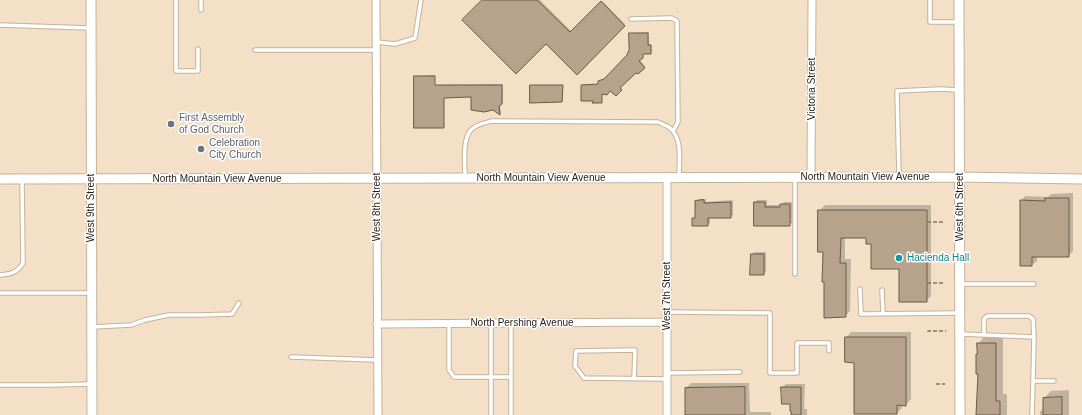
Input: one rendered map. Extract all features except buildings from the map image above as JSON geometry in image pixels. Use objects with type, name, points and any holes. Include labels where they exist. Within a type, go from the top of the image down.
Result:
[{"type":"street","name":"West 9th Street","points":[[91,0],[92,415]]},
{"type":"street","name":"West 8th Street","points":[[376,0],[378,415]]},
{"type":"street","name":"Victoria Street","points":[[812,0],[812,178]]},
{"type":"street","name":"West 6th Street","points":[[959,0],[960,415]]},
{"type":"street","name":"North Mountain View Avenue","points":[[0,179],[960,177],[1082,179]]},
{"type":"street","name":"West 7th Street","points":[[667,178],[667,415]]},
{"type":"street","name":"North Pershing Avenue","points":[[377,324],[667,322]]},
{"type":"lane","points":[[176,0],[176,71],[198,71],[198,49]]},
{"type":"lane","points":[[201,0],[201,10]]},
{"type":"lane","points":[[255,50],[376,46],[395,44],[415,38],[421,0]]},
{"type":"lane","points":[[930,0],[930,22],[959,22]]},
{"type":"lane","points":[[631,19],[672,18],[677,21],[678,122],[673,131]]},
{"type":"lane","points":[[0,25],[91,28]]},
{"type":"lane","points":[[899,177],[897,91],[940,89],[959,90]]},
{"type":"lane","points":[[465,178],[465,144],[467,137],[471,130],[480,124],[492,121],[658,122],[668,126],[673,131],[679,144],[679,178]]},
{"type":"lane","points":[[795,178],[795,274]]},
{"type":"lane","points":[[0,275],[19,270],[23,263],[22,179]]},
{"type":"lane","points":[[959,284],[1034,284]]},
{"type":"lane","points":[[860,289],[861,314],[959,313]]},
{"type":"lane","points":[[882,290],[883,314]]},
{"type":"lane","points":[[0,293],[92,293]]},
{"type":"lane","points":[[92,327],[131,325],[169,315],[232,314],[240,304]]},
{"type":"lane","points":[[667,312],[770,313],[770,372],[797,373],[797,343],[829,343],[829,351]]},
{"type":"lane","points":[[984,335],[984,319],[987,316],[1029,316],[1033,319],[1032,415]]},
{"type":"lane","points":[[449,323],[449,370],[454,377],[511,377]]},
{"type":"lane","points":[[491,323],[491,415]]},
{"type":"lane","points":[[511,323],[511,415]]},
{"type":"lane","points":[[959,334],[1034,337]]},
{"type":"lane","points":[[634,378],[635,350],[576,350],[575,366],[584,378],[634,378],[740,372]]},
{"type":"lane","points":[[290,357],[377,360]]},
{"type":"lane","points":[[1033,381],[1054,381]]},
{"type":"lane","points":[[0,385],[92,384]]},
{"type":"path","points":[[927,222],[943,222]]},
{"type":"path","points":[[927,283],[943,283]]},
{"type":"path","points":[[928,332],[946,331]]},
{"type":"path","points":[[936,384],[945,384]]},
{"type":"place","name":"First Assembly of God Church","points":[[171,124]]},
{"type":"place","name":"Celebration City Church","points":[[201,149]]},
{"type":"place","name":"Hacienda Hall","points":[[899,258]]}]
